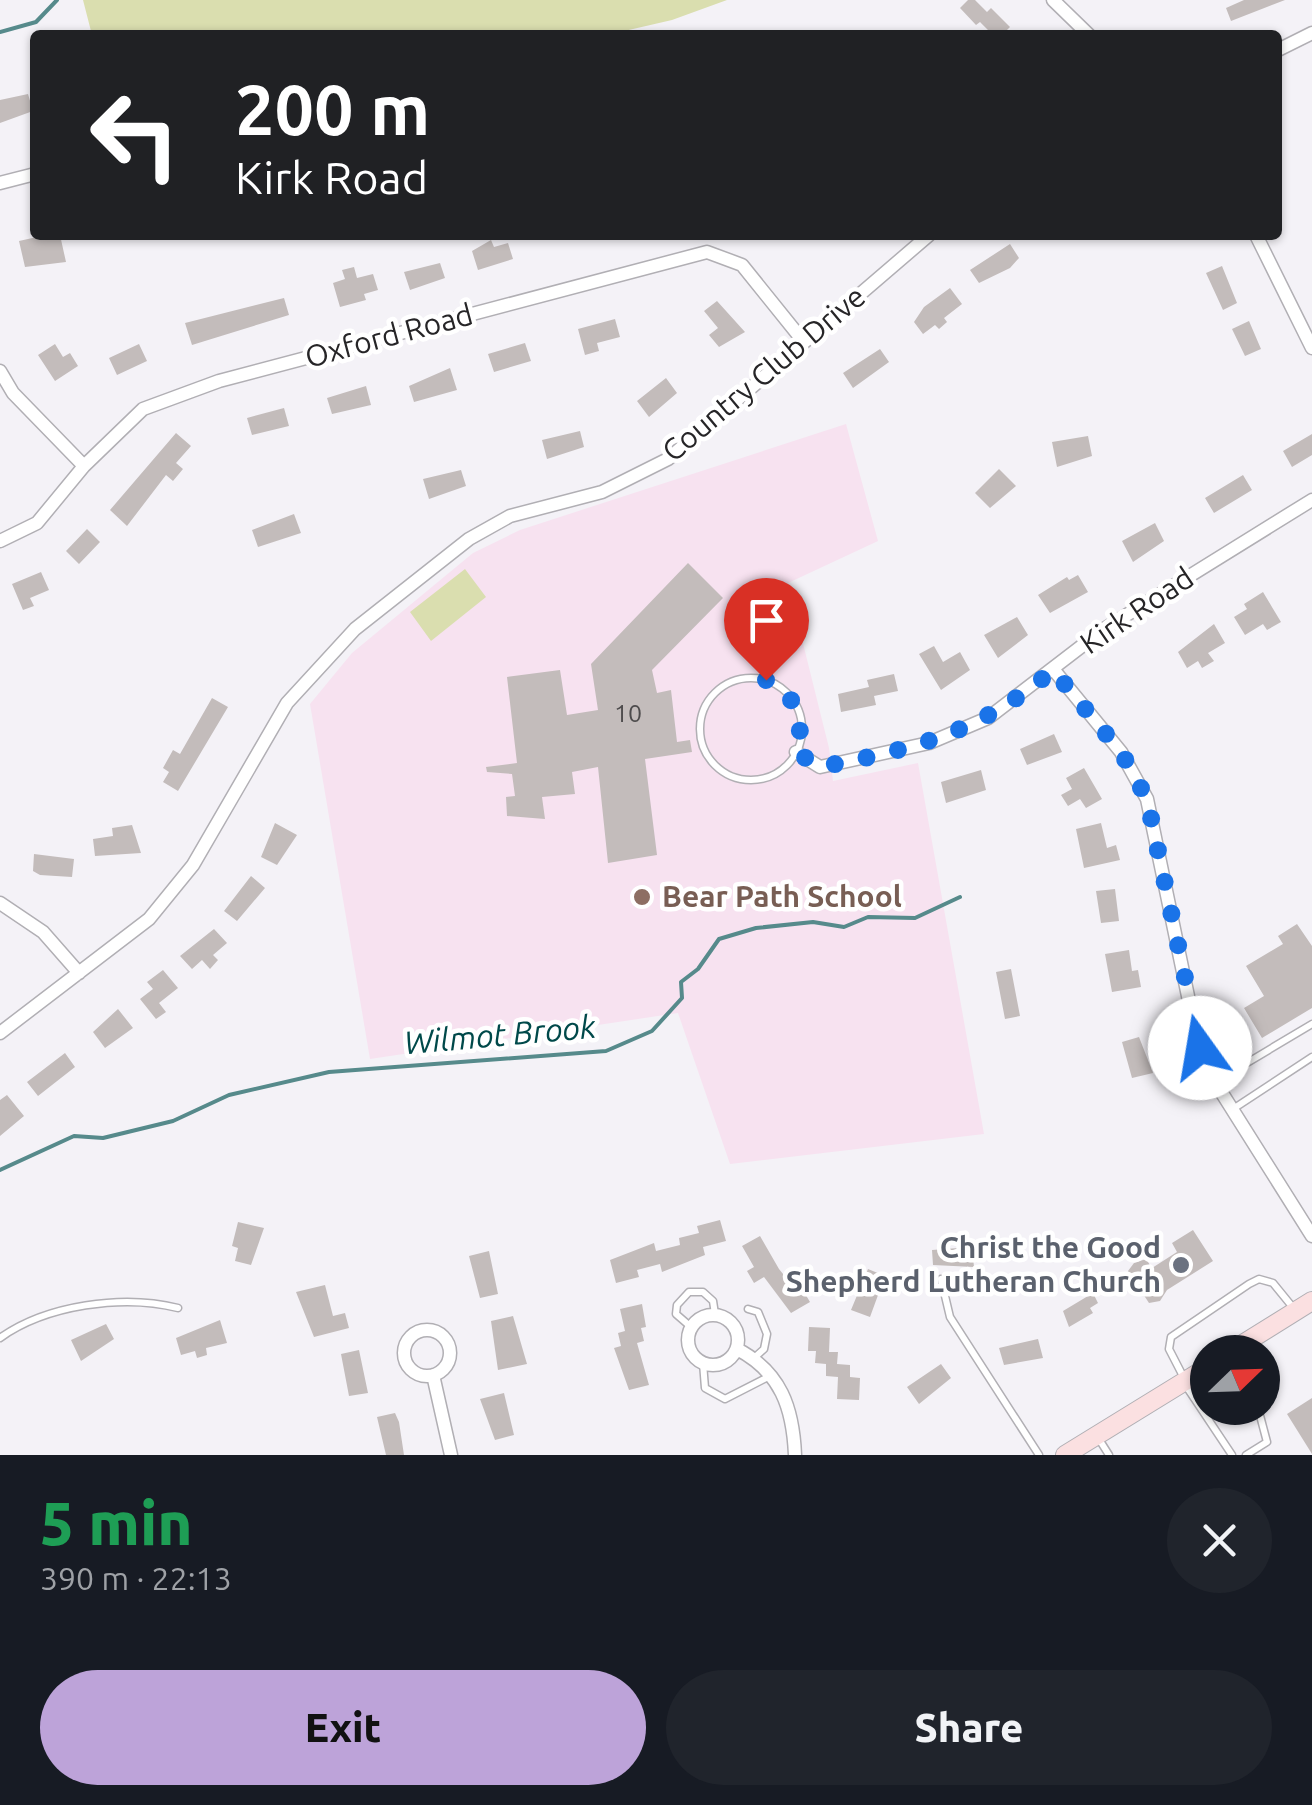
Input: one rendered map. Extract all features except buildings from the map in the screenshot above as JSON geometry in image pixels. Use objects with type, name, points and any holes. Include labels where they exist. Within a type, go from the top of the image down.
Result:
[{"type":"main road","points":[[1259,1335],[1304,1307]]},
{"type":"main road","points":[[1064,1455],[1190,1379]]},
{"type":"street","points":[[1053,0],[1084,30]]},
{"type":"street","points":[[1282,48],[1312,34]]},
{"type":"street","points":[[0,183],[30,175]]},
{"type":"street","name":"Country Club Drive","points":[[0,1033],[150,919],[193,865],[287,703],[355,629],[468,538],[510,516],[602,492],[668,460],[923,240]]},
{"type":"street","points":[[1258,240],[1312,348]]},
{"type":"street","name":"Oxford Road","points":[[0,541],[37,523],[84,466],[143,410],[219,381],[707,252],[725,255],[742,266],[804,342]]},
{"type":"street","points":[[0,371],[13,394],[84,466]]},
{"type":"street","name":"Kirk Road","points":[[796,752],[820,767],[929,743],[988,718],[1120,618],[1312,500]]},
{"type":"street","points":[[1053,670],[1121,752],[1147,799],[1162,854],[1195,1035],[1215,1082],[1312,1236]]},
{"type":"street","points":[[0,903],[43,932],[79,973]]},
{"type":"street","points":[[715,1314],[734,1326],[736,1349],[726,1362],[703,1363],[688,1343],[691,1327],[701,1317],[715,1314]]},
{"type":"street","points":[[736,1349],[754,1358],[770,1376],[794,1415],[795,1455]]},
{"type":"street","points":[[433,1376],[451,1455]]},
{"type":"lane","points":[[766,680],[794,701],[800,718],[796,752],[786,765],[758,779],[727,774],[705,751],[700,736],[706,705],[732,681],[766,680]]},
{"type":"lane","points":[[1215,1082],[1312,1024]]},
{"type":"lane","points":[[1232,1109],[1312,1057]]},
{"type":"lane","points":[[941,1279],[950,1318],[1039,1455]]},
{"type":"lane","points":[[1232,1455],[1185,1382],[1169,1349],[1171,1336],[1259,1279],[1273,1284],[1304,1307]]},
{"type":"lane","points":[[691,1327],[676,1314],[677,1305],[688,1292],[704,1292],[713,1301],[715,1314]]},
{"type":"lane","points":[[0,1338],[49,1314],[112,1304],[158,1303],[178,1308]]},
{"type":"lane","points":[[748,1309],[758,1312],[766,1334],[764,1348],[754,1358]]},
{"type":"lane","points":[[703,1363],[705,1388],[725,1398],[746,1392],[770,1376]]},
{"type":"lane","points":[[1246,1455],[1268,1442],[1263,1425]]},
{"type":"lane","points":[[1096,1435],[1109,1455]]},
{"type":"shaded area","name":"Bear Path School","points":[[846,424],[878,541],[788,583],[829,748],[833,781],[918,763],[984,1134],[730,1164],[678,1013],[370,1059],[310,704],[352,653],[473,553],[520,530]]},
{"type":"green space","points":[[83,0],[727,0],[672,20],[629,30],[91,30]]},
{"type":"green space","points":[[465,569],[486,597],[431,641],[410,612]]},
{"type":"waterway","points":[[0,32],[36,22],[57,0]]},
{"type":"waterway","name":"Wilmot Brook","points":[[0,1170],[74,1136],[103,1138],[173,1121],[229,1095],[329,1072],[606,1051],[652,1031],[682,998],[681,982],[698,969],[719,939],[756,928],[813,922],[844,927],[868,917],[915,918],[960,897]]},
{"type":"place","name":"Bear Path School","points":[[642,897]]},
{"type":"place","name":"Christ the Good Shepherd Lutheran Church","points":[[1181,1265]]},
{"type":"route","points":[[766,680],[782,688],[794,701],[801,735],[796,752],[820,767],[912,748],[967,729],[1007,707],[1053,670],[1121,752],[1147,799],[1160,842],[1200,1048]]}]
